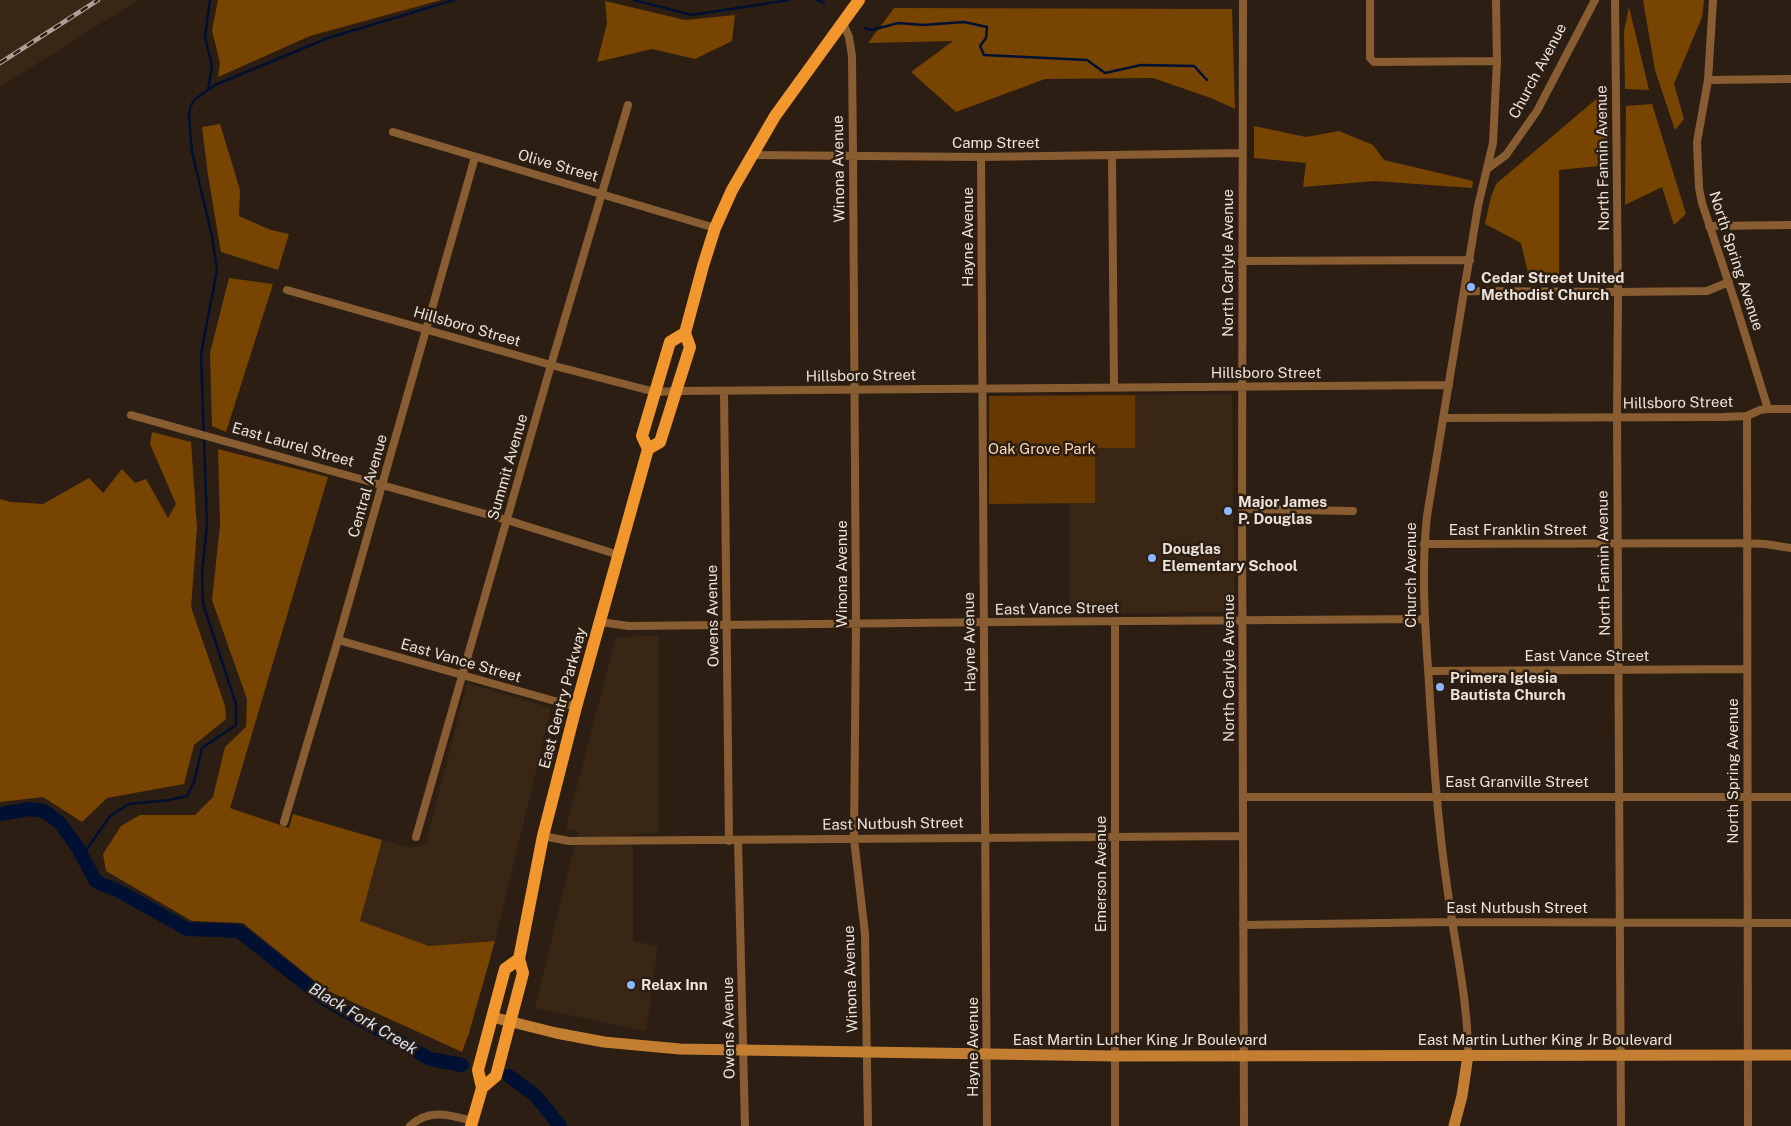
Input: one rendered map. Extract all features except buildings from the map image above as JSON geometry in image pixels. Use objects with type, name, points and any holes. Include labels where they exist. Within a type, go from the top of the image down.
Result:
[{"type":"main road","name":"East Gentry Parkway","points":[[648,449],[660,442],[677,391],[690,348],[685,333],[703,266],[715,228],[732,190],[778,110],[844,23],[859,0]]},
{"type":"main road","name":"East Gentry Parkway","points":[[482,1088],[496,1076],[523,974],[519,959],[544,836],[576,707],[648,449],[642,436],[670,342],[685,333]]},
{"type":"main road","name":"East Gentry Parkway","points":[[472,1124],[482,1088],[478,1070],[505,969],[519,959]]},
{"type":"main road","name":"East Martin Luther King Jr Boulevard","points":[[492,1017],[571,1036],[620,1045],[672,1049],[1115,1056],[1791,1055]]},
{"type":"main road","name":"Church Avenue","points":[[1454,1126],[1462,1096],[1468,1055]]},
{"type":"street","name":"North Carlyle Avenue","points":[[1243,0],[1244,1126]]},
{"type":"street","points":[[1370,0],[1370,58],[1374,62],[1497,61]]},
{"type":"street","points":[[1486,169],[1493,143],[1495,120],[1497,61],[1496,0]]},
{"type":"street","name":"Church Avenue","points":[[1468,1055],[1467,1016],[1452,922],[1436,796],[1425,619],[1424,544],[1427,516],[1478,206],[1486,169],[1506,155],[1537,111],[1594,0]]},
{"type":"street","name":"North Fannin Avenue","points":[[1614,0],[1618,292],[1621,1126]]},
{"type":"street","name":"North Spring Avenue","points":[[1713,0],[1708,80],[1697,142],[1699,188],[1768,409]]},
{"type":"street","name":"Winona Avenue","points":[[844,23],[852,56],[856,623],[854,839],[865,934],[868,1126]]},
{"type":"street","points":[[1708,80],[1791,79]]},
{"type":"street","name":"Summit Avenue","points":[[416,838],[551,365],[628,105]]},
{"type":"street","name":"Olive Street","points":[[393,132],[715,228]]},
{"type":"street","name":"Camp Street","points":[[751,155],[982,157],[1242,153]]},
{"type":"street","name":"Central Avenue","points":[[284,822],[427,331],[475,156]]},
{"type":"street","points":[[1112,156],[1114,388]]},
{"type":"street","name":"Hayne Avenue","points":[[982,157],[987,1126]]},
{"type":"street","points":[[1710,226],[1791,225]]},
{"type":"street","points":[[1242,261],[1470,260]]},
{"type":"street","points":[[1464,291],[1707,291],[1729,282]]},
{"type":"street","name":"Hillsboro Street","points":[[287,290],[427,331],[655,392],[1449,385]]},
{"type":"street","name":"Owens Avenue","points":[[724,391],[729,840]]},
{"type":"street","name":"Hillsboro Street","points":[[1443,418],[1747,416],[1760,410],[1791,410]]},
{"type":"street","name":"East Laurel Street","points":[[131,415],[507,520],[619,555]]},
{"type":"street","name":"North Spring Avenue","points":[[1747,416],[1746,669],[1748,797],[1746,923],[1748,1126]]},
{"type":"street","points":[[1242,509],[1353,511]]},
{"type":"street","name":"East Franklin Street","points":[[1424,544],[1746,543],[1791,548]]},
{"type":"street","name":"East Vance Street","points":[[600,622],[629,626],[1425,619]]},
{"type":"street","name":"Emerson Avenue","points":[[1114,622],[1115,1126]]},
{"type":"street","name":"East Vance Street","points":[[338,640],[576,707]]},
{"type":"street","name":"East Vance Street","points":[[1428,671],[1746,669]]},
{"type":"street","name":"East Granville Street","points":[[1243,796],[1791,797]]},
{"type":"street","name":"East Nutbush Street","points":[[544,836],[569,841],[1244,836]]},
{"type":"street","name":"Owens Avenue","points":[[738,840],[745,1126]]},
{"type":"street","name":"East Nutbush Street","points":[[1244,925],[1452,922],[1791,923]]},
{"type":"street","points":[[410,1126],[424,1116],[438,1114],[472,1124]]},
{"type":"shaded area","points":[[0,0],[138,0],[0,87]]},
{"type":"shaded area","points":[[218,0],[441,0],[310,36],[218,77],[220,63],[212,30]]},
{"type":"shaded area","points":[[1643,0],[1704,0],[1702,17],[1674,84],[1684,119],[1675,130],[1655,70]]},
{"type":"shaded area","points":[[605,1],[685,20],[735,15],[732,41],[695,59],[652,49],[597,62],[607,23]]},
{"type":"shaded area","points":[[1629,7],[1649,90],[1625,89],[1624,31]]},
{"type":"shaded area","points":[[894,8],[1232,9],[1235,109],[1211,98],[1153,78],[1045,79],[956,112],[911,72],[953,41],[868,43]]},
{"type":"shaded area","points":[[1608,89],[1608,165],[1559,170],[1559,280],[1529,277],[1521,243],[1485,224],[1496,184]]},
{"type":"shaded area","points":[[1652,104],[1686,214],[1674,225],[1662,187],[1625,205],[1626,106]]},
{"type":"shaded area","points":[[220,124],[240,190],[239,216],[271,230],[289,234],[278,270],[221,252],[202,127]]},
{"type":"shaded area","points":[[1254,126],[1306,137],[1339,131],[1373,145],[1384,160],[1473,181],[1472,188],[1375,181],[1303,187],[1306,163],[1254,158]]},
{"type":"shaded area","points":[[229,278],[273,284],[226,432],[212,426],[210,353]]},
{"type":"shaded area","name":"Douglas Elementary School","points":[[1232,394],[1235,612],[1070,614],[1070,503],[1095,503],[1095,448],[1135,448],[1135,395]]},
{"type":"shaded area","points":[[152,432],[191,442],[197,528],[191,607],[225,706],[226,719],[194,745],[184,784],[107,798],[82,822],[43,797],[0,802],[0,499],[10,502],[43,504],[89,478],[103,493],[122,469],[135,483],[146,479],[168,518],[176,504],[150,444]]},
{"type":"shaded area","points":[[218,449],[328,477],[230,808],[289,828],[293,814],[382,840],[360,921],[429,946],[495,941],[462,1052],[326,990],[243,923],[192,921],[106,871],[103,854],[121,826],[140,815],[195,815],[213,797],[225,747],[246,727],[247,699],[212,600],[220,525]]},
{"type":"shaded area","points":[[659,635],[659,833],[633,834],[633,941],[658,946],[646,1031],[535,1008],[578,831],[566,828],[616,638]]},
{"type":"shaded area","points":[[467,683],[551,708],[495,941],[429,946],[360,921],[382,840],[411,848],[426,843]]},
{"type":"green space","name":"Oak Grove Park","points":[[1135,395],[1135,448],[1095,448],[1095,503],[989,504],[989,396]]},
{"type":"waterway","points":[[208,89],[212,66],[205,37],[210,0]]},
{"type":"waterway","points":[[82,856],[110,816],[129,804],[169,800],[187,796],[194,782],[202,748],[236,725],[236,704],[203,604],[202,573],[207,525],[201,354],[217,270],[212,236],[192,152],[190,108],[194,100],[215,85],[328,38],[454,0]]},
{"type":"waterway","points":[[634,0],[692,15],[789,0]]},
{"type":"waterway","points":[[817,0],[824,3]]},
{"type":"waterway","points":[[865,28],[872,30],[898,23],[923,25],[964,22],[987,27],[986,38],[980,46],[984,55],[1087,60],[1105,73],[1141,65],[1194,66],[1207,80]]},
{"type":"waterway","name":"Black Fork Creek","points":[[0,814],[29,809],[44,811],[60,823],[78,848],[95,880],[101,884],[117,890],[187,929],[239,931],[326,1000],[430,1059],[462,1065]]},
{"type":"waterway","name":"Black Fork Creek","points":[[509,1076],[536,1096],[560,1126]]},
{"type":"railway","points":[[0,63],[98,0]]},
{"type":"place","name":"Cedar Street United Methodist Church","points":[[1471,287]]},
{"type":"place","name":"Major James P. Douglas","points":[[1228,511]]},
{"type":"place","name":"Douglas Elementary School","points":[[1152,558]]},
{"type":"place","name":"Primera Iglesia Bautista Church","points":[[1440,687]]},
{"type":"place","name":"Relax Inn","points":[[631,985]]}]
